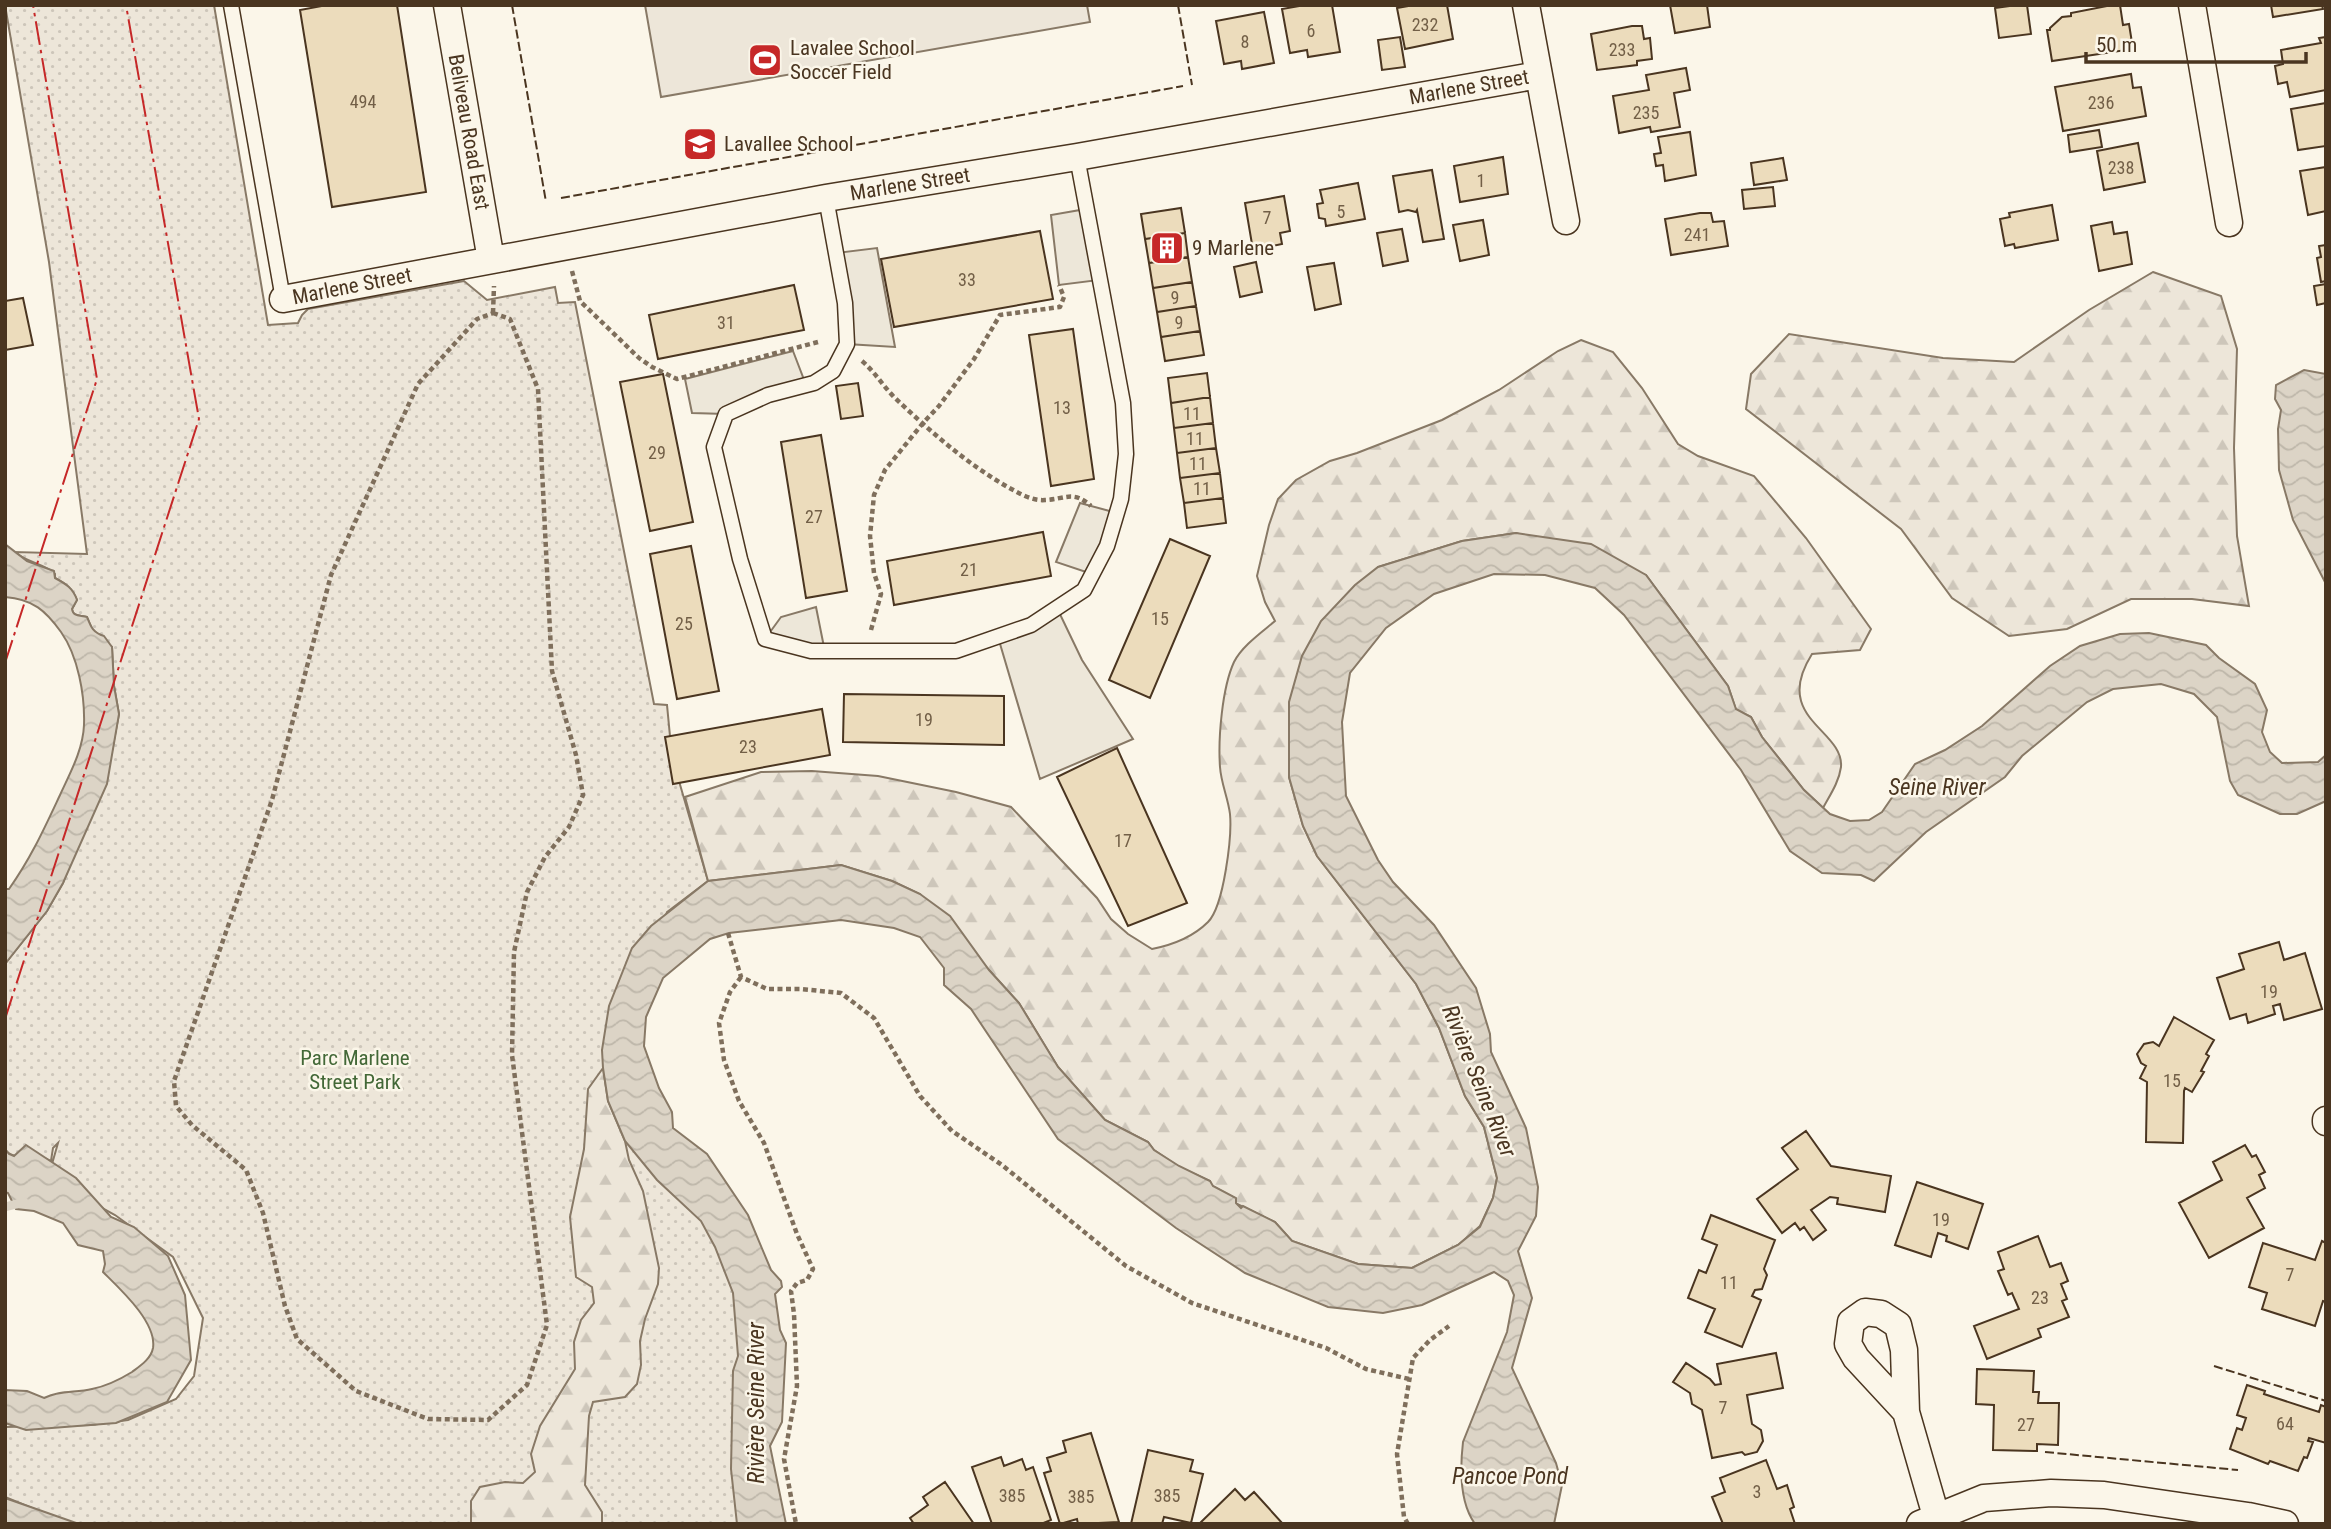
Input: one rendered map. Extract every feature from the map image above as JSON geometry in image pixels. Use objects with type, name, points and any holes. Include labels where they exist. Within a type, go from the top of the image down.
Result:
[{"type":"street","name":"Beliveau Road East","points":[[447,5],[491,260]]},
{"type":"street","points":[[1526,5],[1566,221]]},
{"type":"street","points":[[2192,5],[2229,223]]},
{"type":"street","name":"Marlene Street","points":[[282,299],[826,198],[1077,157],[1539,75]]},
{"type":"street","points":[[1906,1412],[1928,1520],[1984,1498],[2051,1493],[2104,1495],[2285,1524]]},
{"type":"lane","points":[[231,5],[282,299]]},
{"type":"lane","points":[[826,198],[845,303],[847,344],[833,371],[814,383],[768,395],[726,414],[714,447],[740,559],[765,639],[811,651],[956,651],[1031,625],[1084,590],[1107,546],[1121,499],[1126,454],[1123,403],[1077,157]]},
{"type":"path","points":[[548,249],[571,270],[580,301],[639,358],[677,379],[818,342]]},
{"type":"path","points":[[866,651],[881,594],[874,573],[870,536],[874,495],[886,470],[974,359],[1000,315],[1060,307],[1064,297],[1059,285]]},
{"type":"path","points":[[493,313],[510,319],[538,389],[552,671],[576,755],[583,795],[569,827],[545,857],[527,892],[514,952],[512,1055],[547,1325],[527,1385],[488,1420],[428,1419],[356,1391],[297,1339],[285,1306],[263,1213],[246,1170],[192,1125],[176,1107],[174,1081],[272,800],[331,575],[418,384],[477,318],[493,313]]},
{"type":"path","points":[[843,352],[864,363],[893,396],[955,451],[1013,490],[1033,499],[1068,496],[1082,498],[1091,506]]},
{"type":"path","points":[[729,933],[741,977],[767,989],[841,993],[874,1018],[920,1096],[952,1131],[1002,1165],[1126,1266],[1192,1303],[1326,1348],[1366,1369],[1409,1379]]},
{"type":"path","points":[[741,977],[730,992],[719,1023],[724,1060],[739,1101],[764,1143],[783,1199],[813,1269],[807,1280],[797,1283],[791,1291],[797,1386],[784,1459],[796,1524]]},
{"type":"path","points":[[1408,1524],[1404,1517],[1397,1454],[1413,1358],[1430,1340],[1449,1326]]},
{"type":"green space","name":"Parc Marlene Street Park","points":[[5,5],[214,5],[268,325],[298,323],[308,309],[464,281],[487,300],[555,287],[558,303],[575,302],[654,704],[667,705],[672,757],[708,881],[667,912],[614,1065],[737,1257],[758,1524],[71,1524],[5,1497],[5,1427],[91,1425],[128,1420],[176,1399],[194,1376],[203,1318],[173,1257],[115,1215],[48,1178],[58,1143],[53,1148],[51,1161],[14,1155],[5,1149],[5,964],[47,911],[63,883],[112,751],[119,714],[112,647],[92,629],[87,617],[74,613],[72,609],[77,600],[73,592],[55,578],[51,570],[15,552],[87,554],[49,262]]},
{"type":"green space","name":"Lavalee School Soccer Field","points":[[645,5],[1087,5],[1090,22],[661,97]]},
{"type":"green space","points":[[2153,272],[2221,296],[2237,349],[2234,448],[2237,536],[2249,606],[2192,599],[2131,599],[2067,629],[2009,636],[1952,598],[1901,529],[1746,409],[1751,374],[1789,334],[1943,358],[2014,362],[2089,310]]},
{"type":"green space","points":[[1581,340],[1613,352],[1642,388],[1678,444],[1698,456],[1754,476],[1806,538],[1871,629],[1860,650],[1812,654],[1802,676],[1800,694],[1804,708],[1839,754],[1840,773],[1823,808],[1804,790],[1762,737],[1751,717],[1736,710],[1728,686],[1646,575],[1516,533],[1462,541],[1378,567],[1289,777],[1303,826],[1317,856],[1416,984],[1439,1028],[1465,1096],[1484,1127],[1497,1178],[1493,1198],[1480,1226],[1458,1245],[1412,1268],[1358,1264],[1292,1241],[1275,1222],[1235,1203],[1235,1198],[1212,1186],[1210,1181],[1179,1167],[1154,1150],[1148,1142],[1105,1120],[1058,1067],[1019,1003],[920,894],[892,881],[841,865],[708,881],[685,797],[761,772],[812,771],[878,776],[956,792],[1011,807],[1097,898],[1111,919],[1152,949],[1175,943],[1196,932],[1214,914],[1223,887],[1230,838],[1230,814],[1220,756],[1220,728],[1226,685],[1234,662],[1242,650],[1275,621],[1265,602],[1257,576],[1278,499],[1296,480],[1330,461],[1442,420],[1499,390],[1558,351]]},
{"type":"green space","points":[[603,1068],[608,1101],[643,1191],[659,1268],[658,1284],[640,1341],[641,1365],[637,1384],[625,1397],[593,1402],[589,1416],[585,1485],[602,1512],[602,1524],[471,1524],[471,1501],[480,1487],[505,1482],[523,1483],[535,1472],[531,1454],[540,1426],[575,1369],[574,1342],[581,1320],[594,1303],[592,1287],[576,1277],[570,1217],[584,1149],[588,1089]]},
{"type":"shaded area","points":[[1086,209],[1099,280],[1059,285],[1051,215]]},
{"type":"shaded area","points":[[877,248],[895,347],[847,344],[836,253]]},
{"type":"shaded area","points":[[793,351],[806,385],[726,414],[692,413],[685,379]]},
{"type":"shaded area","points":[[1080,503],[1117,513],[1092,574],[1056,562]]},
{"type":"shaded area","points":[[816,607],[825,652],[765,639],[781,617]]},
{"type":"shaded area","points":[[1057,608],[1082,660],[1133,739],[1040,779],[998,637]]},
{"type":"water","points":[[2304,370],[2326,374],[2326,584],[2293,520],[2279,470],[2278,429],[2281,410],[2275,399],[2276,385]]},
{"type":"water","name":"Seine River","points":[[1516,533],[1591,544],[1646,575],[1728,686],[1736,709],[1751,717],[1762,737],[1804,790],[1830,814],[1850,821],[1869,820],[1882,812],[1915,764],[1945,750],[1982,726],[2050,666],[2080,646],[2120,634],[2149,633],[2206,645],[2255,684],[2267,710],[2262,732],[2270,752],[2282,763],[2318,762],[2326,755],[2326,801],[2297,814],[2280,814],[2238,795],[2230,781],[2217,717],[2194,694],[2161,684],[2113,689],[2087,702],[2022,756],[2005,777],[1926,832],[1874,881],[1861,875],[1822,873],[1790,851],[1741,770],[1624,615],[1595,588],[1545,575],[1494,574],[1434,594],[1386,628],[1350,673],[1342,722],[1346,796],[1378,860],[1393,882],[1434,925],[1476,988],[1490,1034],[1491,1052],[1526,1128],[1538,1187],[1536,1216],[1518,1251],[1532,1298],[1512,1368],[1556,1463],[1562,1485],[1554,1524],[1475,1524],[1463,1495],[1463,1442],[1507,1332],[1514,1295],[1508,1281],[1494,1272],[1422,1305],[1383,1313],[1328,1307],[1245,1273],[1176,1228],[1058,1139],[971,1009],[944,985],[944,968],[920,937],[894,928],[841,920],[729,933],[710,939],[663,978],[646,1017],[644,1046],[659,1088],[672,1112],[673,1128],[707,1154],[748,1215],[771,1270],[781,1281],[782,1287],[775,1294],[780,1330],[786,1343],[782,1422],[770,1446],[786,1524],[737,1524],[731,1469],[733,1371],[738,1356],[733,1293],[715,1247],[701,1221],[657,1180],[625,1141],[608,1101],[602,1050],[609,1006],[632,948],[651,926],[708,881],[841,865],[892,881],[920,894],[950,916],[989,970],[1019,1003],[1058,1067],[1105,1120],[1148,1142],[1154,1150],[1179,1166],[1210,1181],[1213,1186],[1236,1198],[1236,1203],[1241,1208],[1243,1206],[1275,1222],[1292,1241],[1358,1264],[1412,1268],[1458,1245],[1480,1227],[1493,1198],[1497,1178],[1484,1127],[1465,1096],[1439,1028],[1416,984],[1317,856],[1303,826],[1289,777],[1289,702],[1302,656],[1321,621],[1355,585],[1378,567],[1462,541]]},
{"type":"water","points":[[5,544],[27,561],[54,571],[55,578],[69,587],[77,600],[72,609],[74,613],[87,617],[93,629],[104,636],[112,647],[119,714],[107,784],[63,883],[47,911],[5,964],[5,889],[9,889],[31,855],[48,820],[75,761],[84,725],[79,676],[72,652],[61,632],[38,607],[23,600],[5,597]]},
{"type":"water","points":[[26,1145],[76,1178],[111,1217],[134,1227],[168,1256],[185,1295],[191,1360],[167,1402],[116,1423],[26,1430],[5,1423],[5,1390],[27,1391],[44,1398],[97,1388],[142,1365],[153,1348],[153,1338],[143,1317],[103,1272],[103,1251],[78,1245],[63,1223],[34,1211],[16,1209],[5,1192],[5,1149],[14,1156]]},
{"type":"water","points":[[5,1498],[79,1524],[5,1524]]},
{"type":"building","points":[[327,5],[397,5],[426,192],[332,207],[300,10]]},
{"type":"building","points":[[1305,5],[1332,5],[1340,52],[1308,57],[1307,50],[1290,53],[1282,9]]},
{"type":"building","points":[[1447,5],[1453,39],[1405,49],[1397,8]]},
{"type":"building","points":[[1670,5],[1707,5],[1710,27],[1675,33]]},
{"type":"building","points":[[2027,5],[2031,34],[1999,38],[1995,8]]},
{"type":"building","points":[[2120,5],[2123,25],[2129,24],[2133,49],[2052,61],[2047,30],[2062,17],[2071,16],[2071,13]]},
{"type":"building","points":[[2271,5],[2322,5],[2323,9],[2273,17]]},
{"type":"building","points":[[1264,12],[1274,63],[1242,69],[1241,61],[1224,64],[1216,21]]},
{"type":"building","points":[[1642,26],[1644,39],[1650,38],[1652,59],[1637,61],[1637,65],[1597,70],[1591,34]]},
{"type":"building","points":[[1400,37],[1405,67],[1382,70],[1378,40]]},
{"type":"building","points":[[2326,37],[2326,90],[2290,97],[2287,82],[2278,84],[2275,66],[2283,64],[2281,50],[2321,43],[2319,38]]},
{"type":"building","points":[[1686,68],[1690,90],[1674,93],[1680,127],[1651,132],[1650,127],[1619,133],[1613,96],[1649,90],[1646,75]]},
{"type":"building","points":[[2131,74],[2133,88],[2141,87],[2146,116],[2063,131],[2055,87]]},
{"type":"building","points":[[2326,103],[2326,146],[2298,150],[2291,109]]},
{"type":"building","points":[[2099,130],[2102,147],[2070,152],[2068,135]]},
{"type":"building","points":[[1690,132],[1696,175],[1665,181],[1663,165],[1656,166],[1654,154],[1661,153],[1658,137]]},
{"type":"building","points":[[2138,143],[2145,182],[2104,190],[2097,151]]},
{"type":"building","points":[[1503,157],[1508,194],[1460,202],[1454,166]]},
{"type":"building","points":[[1783,158],[1787,180],[1754,185],[1751,163]]},
{"type":"building","points":[[2326,167],[2326,211],[2308,215],[2300,171]]},
{"type":"building","points":[[1432,170],[1444,239],[1423,242],[1417,210],[1399,212],[1393,176]]},
{"type":"building","points":[[1358,183],[1365,219],[1326,226],[1325,219],[1319,218],[1317,204],[1323,203],[1320,190]]},
{"type":"building","points":[[1773,187],[1775,206],[1744,209],[1742,190]]},
{"type":"building","points":[[1284,196],[1290,231],[1280,233],[1282,244],[1253,250],[1245,203]]},
{"type":"building","points":[[2052,205],[2058,240],[2015,248],[2014,244],[2005,246],[2000,219],[2010,217],[2009,213]]},
{"type":"building","name":"9 Marlene","points":[[1181,208],[1185,233],[1145,239],[1141,214]]},
{"type":"building","points":[[1711,213],[1713,222],[1724,221],[1728,246],[1671,255],[1665,219]]},
{"type":"building","points":[[1483,220],[1489,255],[1460,261],[1453,225]]},
{"type":"building","points":[[2112,222],[2114,234],[2127,232],[2132,264],[2099,271],[2091,226]]},
{"type":"building","points":[[1402,229],[1408,261],[1383,266],[1377,233]]},
{"type":"building","points":[[1040,231],[1053,299],[894,327],[881,259]]},
{"type":"building","name":"9 Marlene","points":[[1185,233],[1188,257],[1149,263],[1145,239]]},
{"type":"building","points":[[2326,245],[2326,281],[2321,282],[2317,258],[2321,257],[2319,246]]},
{"type":"building","name":"9 Marlene","points":[[1188,257],[1192,282],[1153,288],[1149,263]]},
{"type":"building","points":[[1256,262],[1262,292],[1240,297],[1234,267]]},
{"type":"building","points":[[1334,263],[1341,304],[1315,310],[1307,267]]},
{"type":"building","name":"9 Marlene","points":[[1192,282],[1196,306],[1157,312],[1153,288]]},
{"type":"building","points":[[2326,284],[2326,303],[2317,305],[2314,286]]},
{"type":"building","points":[[794,285],[804,330],[658,359],[649,315]]},
{"type":"building","points":[[23,298],[33,345],[5,350],[5,301]]},
{"type":"building","name":"9 Marlene","points":[[1196,306],[1200,331],[1161,337],[1157,312]]},
{"type":"building","points":[[1073,329],[1094,479],[1051,486],[1029,335]]},
{"type":"building","points":[[1200,331],[1204,355],[1165,361],[1161,337]]},
{"type":"building","points":[[1207,373],[1210,397],[1171,403],[1168,378]]},
{"type":"building","points":[[663,374],[693,522],[650,531],[620,382]]},
{"type":"building","points":[[858,383],[863,416],[841,419],[836,386]]},
{"type":"building","points":[[1210,397],[1213,423],[1174,428],[1171,403]]},
{"type":"building","points":[[1213,423],[1216,448],[1177,453],[1174,428]]},
{"type":"building","points":[[821,435],[847,591],[806,598],[781,442]]},
{"type":"building","points":[[1216,448],[1220,473],[1180,478],[1177,453]]},
{"type":"building","points":[[1220,473],[1223,498],[1184,503],[1180,478]]},
{"type":"building","points":[[1223,498],[1226,523],[1187,528],[1184,503]]},
{"type":"building","points":[[1043,532],[1051,576],[894,605],[887,561]]},
{"type":"building","points":[[1170,539],[1210,556],[1150,698],[1109,680]]},
{"type":"building","points":[[691,546],[719,691],[677,699],[650,554]]},
{"type":"building","points":[[844,694],[1004,696],[1004,745],[843,742]]},
{"type":"building","points":[[822,709],[830,755],[673,784],[665,737]]},
{"type":"building","points":[[1117,748],[1187,903],[1128,926],[1057,777]]},
{"type":"building","points":[[2279,942],[2284,960],[2305,953],[2322,1009],[2284,1020],[2280,1004],[2273,1006],[2275,1014],[2248,1023],[2246,1014],[2230,1019],[2217,978],[2244,969],[2239,954]]},
{"type":"building","points":[[2174,1017],[2214,1040],[2206,1054],[2209,1056],[2201,1071],[2204,1072],[2192,1092],[2185,1088],[2184,1091],[2183,1143],[2146,1142],[2147,1082],[2140,1078],[2146,1066],[2141,1063],[2137,1054],[2144,1044],[2153,1042],[2159,1046]]},
{"type":"building","points":[[1806,1131],[1831,1166],[1891,1176],[1885,1212],[1837,1204],[1838,1198],[1830,1197],[1811,1210],[1826,1230],[1813,1240],[1804,1227],[1800,1230],[1795,1223],[1782,1233],[1757,1199],[1798,1169],[1782,1148]]},
{"type":"building","points":[[2245,1145],[2252,1157],[2256,1155],[2265,1172],[2259,1175],[2265,1188],[2247,1198],[2264,1228],[2209,1258],[2179,1203],[2222,1180],[2213,1162]]},
{"type":"building","points":[[1917,1182],[1983,1204],[1968,1249],[1946,1241],[1947,1236],[1938,1233],[1931,1257],[1895,1245]]},
{"type":"building","points":[[1711,1215],[1775,1240],[1764,1269],[1767,1275],[1762,1289],[1755,1290],[1752,1296],[1761,1300],[1742,1347],[1705,1332],[1715,1309],[1688,1298],[1699,1270],[1706,1273],[1717,1245],[1702,1239]]},
{"type":"building","points":[[2038,1236],[2050,1267],[2061,1263],[2068,1281],[2061,1284],[2067,1299],[2062,1301],[2069,1317],[2038,1329],[2041,1337],[1987,1359],[1974,1326],[2019,1309],[2012,1293],[2008,1295],[1998,1271],[2004,1269],[1998,1252]]},
{"type":"building","points":[[2322,1241],[2326,1243],[2326,1302],[2323,1301],[2315,1326],[2262,1309],[2267,1293],[2249,1287],[2263,1243],[2315,1260]]},
{"type":"building","points":[[1776,1353],[1783,1388],[1747,1395],[1752,1424],[1761,1430],[1763,1441],[1757,1452],[1712,1458],[1702,1410],[1692,1404],[1690,1393],[1673,1382],[1686,1363],[1715,1385],[1721,1384],[1717,1364]]},
{"type":"building","points":[[1977,1369],[2034,1371],[2033,1392],[2039,1392],[2038,1403],[2059,1403],[2058,1445],[2037,1444],[2037,1451],[1993,1450],[1994,1405],[1976,1404]]},
{"type":"building","points":[[2247,1385],[2265,1391],[2264,1394],[2319,1412],[2321,1405],[2326,1407],[2326,1443],[2309,1438],[2308,1441],[2313,1442],[2298,1471],[2270,1461],[2268,1464],[2230,1449],[2237,1428],[2242,1430],[2246,1418],[2237,1415]]},
{"type":"building","points":[[1091,1433],[1119,1522],[1078,1524],[1077,1519],[1060,1524],[1044,1473],[1051,1471],[1047,1458],[1066,1452],[1063,1441]]},
{"type":"building","points":[[1148,1450],[1193,1460],[1190,1471],[1203,1474],[1191,1523],[1164,1517],[1162,1524],[1131,1524]]},
{"type":"building","points":[[1001,1457],[1004,1466],[1022,1459],[1026,1470],[1033,1467],[1051,1520],[1041,1524],[992,1524],[972,1467]]},
{"type":"building","points":[[1766,1460],[1777,1489],[1787,1485],[1794,1507],[1790,1509],[1795,1524],[1723,1524],[1712,1497],[1725,1492],[1720,1478]]},
{"type":"building","points":[[945,1482],[974,1524],[914,1524],[910,1518],[928,1505],[923,1497]]},
{"type":"building","points":[[1235,1489],[1245,1500],[1254,1492],[1283,1524],[1199,1524]]},
{"type":"waterway","points":[[5,1207],[24,1202]]},
{"type":"fence","points":[[512,5],[546,202]]},
{"type":"fence","points":[[1178,5],[1192,85]]},
{"type":"fence","points":[[561,198],[1183,86]]},
{"type":"fence","points":[[2214,1366],[2326,1401]]},
{"type":"fence","points":[[2045,1452],[2238,1470]]},
{"type":"power","points":[[5,663],[97,379],[33,5]]},
{"type":"power","points":[[5,1019],[199,419],[126,5]]},
{"type":"place","name":"Lavalee School Soccer Field","points":[[765,60]]},
{"type":"place","name":"Lavallee School","points":[[700,144]]},
{"type":"place","name":"9 Marlene","points":[[1167,248]]},
{"type":"water label","name":"Rivière Seine River","points":[[1479,1081]]},
{"type":"water label","name":"Rivière Seine River","points":[[756,1403]]},
{"type":"water label","name":"Pancoe Pond","points":[[1510,1476]]}]
